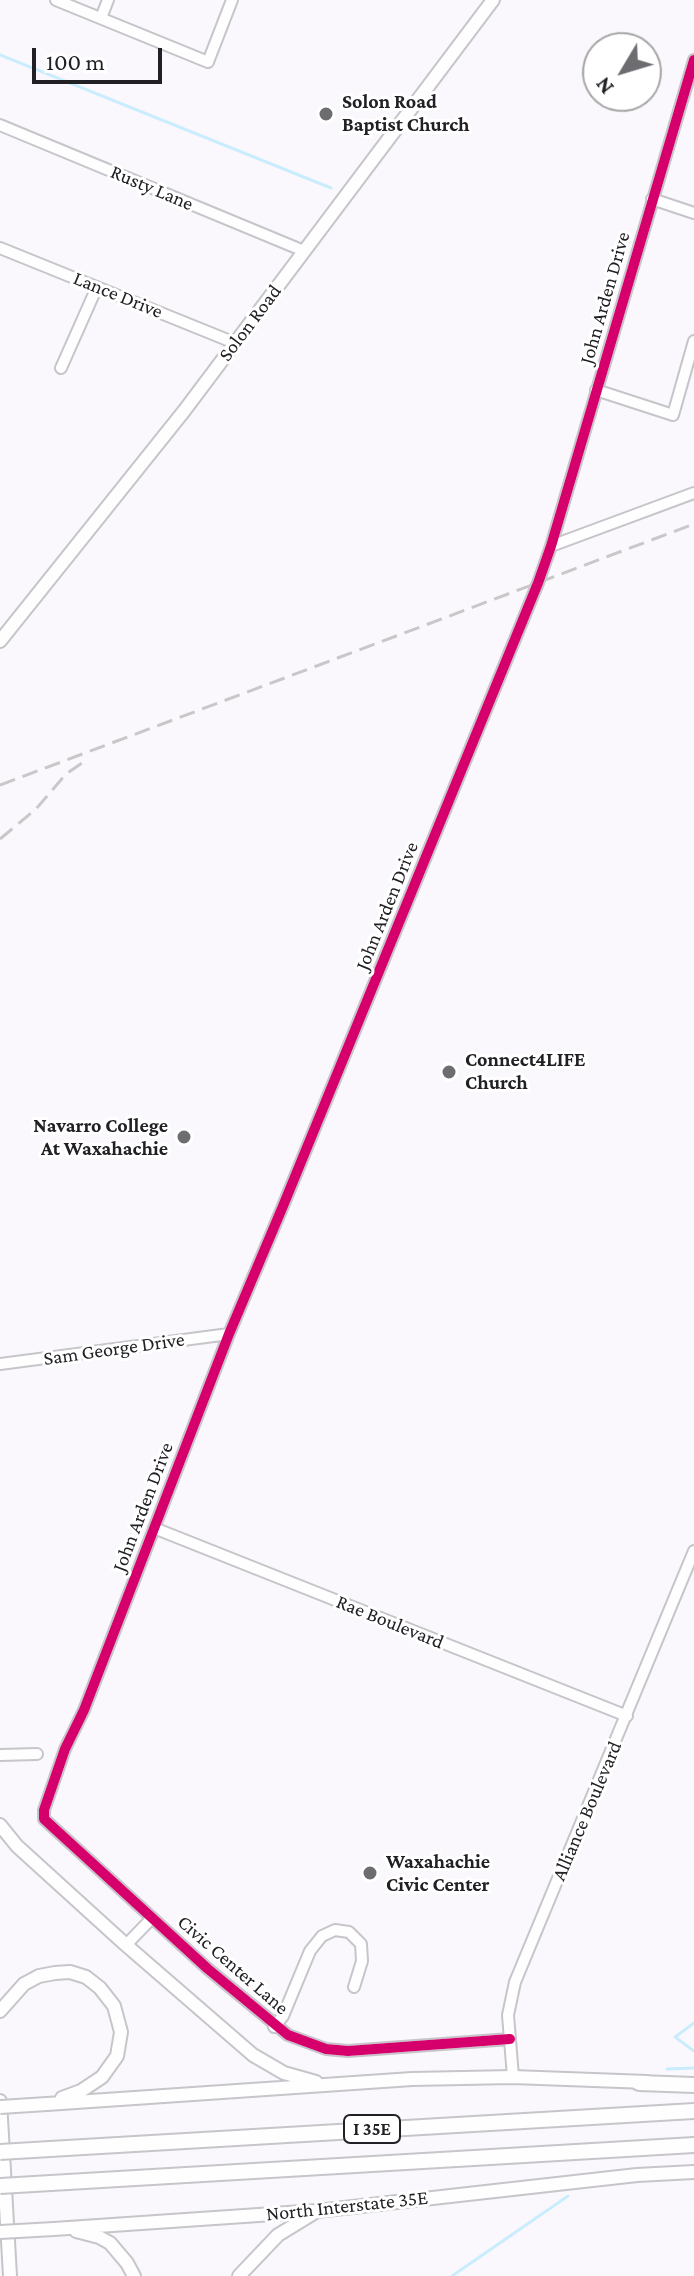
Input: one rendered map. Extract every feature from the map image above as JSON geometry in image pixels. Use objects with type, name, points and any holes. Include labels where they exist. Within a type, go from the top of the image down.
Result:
[{"type":"highway","points":[[639,2083],[694,2082]]},
{"type":"highway","name":"I 35E","points":[[0,2152],[694,2111]]},
{"type":"highway","name":"I 35E","points":[[0,2186],[694,2145]]},
{"type":"main road","name":"Solon Road","points":[[0,641],[139,469],[493,0]]},
{"type":"main road","points":[[0,1825],[17,1846],[253,2055],[284,2073],[330,2085]]},
{"type":"main road","points":[[0,2011],[24,1984],[39,1976],[70,1972],[86,1977],[100,1988],[114,2006],[120,2023],[121,2041],[109,2071],[81,2091],[47,2104]]},
{"type":"main road","points":[[10,2276],[0,2104],[47,2104],[412,2079],[513,2077],[639,2083]]},
{"type":"main road","name":"North Interstate 35E","points":[[0,2232],[317,2211],[637,2175],[694,2172]]},
{"type":"main road","points":[[239,2276],[278,2235],[317,2211]]},
{"type":"main road","points":[[59,2228],[104,2239],[116,2249],[134,2276]]},
{"type":"street","points":[[56,0],[208,62],[232,0]]},
{"type":"street","points":[[101,18],[108,0]]},
{"type":"street","name":"John Arden Drive","points":[[65,1749],[84,1710],[229,1334],[551,546],[694,60]]},
{"type":"street","name":"Rusty Lane","points":[[0,125],[304,251]]},
{"type":"street","points":[[652,199],[694,213]]},
{"type":"street","name":"Lance Drive","points":[[0,248],[235,343]]},
{"type":"street","points":[[61,368],[97,287]]},
{"type":"street","points":[[596,390],[673,415],[694,341]]},
{"type":"street","points":[[551,546],[694,493]]},
{"type":"street","name":"Sam George Drive","points":[[0,1364],[229,1334]]},
{"type":"street","name":"Rae Boulevard","points":[[154,1528],[627,1716]]},
{"type":"street","name":"Alliance Boulevard","points":[[513,2077],[508,2015],[515,1982],[694,1551]]},
{"type":"street","name":"Civic Center Lane","points":[[65,1749],[44,1810],[44,1819],[274,2027],[303,2043],[348,2051],[510,2039]]},
{"type":"street","points":[[0,1755],[37,1754]]},
{"type":"street","points":[[126,1945],[152,1918]]},
{"type":"street","points":[[274,2027],[283,2016],[310,1951],[322,1936],[335,1930],[349,1932],[361,1944],[362,1961],[354,1987]]},
{"type":"waterway","points":[[0,55],[331,188]]},
{"type":"waterway","points":[[694,2023],[675,2037],[694,2051]]},
{"type":"waterway","points":[[667,2069],[694,2068]]},
{"type":"waterway","points":[[452,2276],[568,2196]]},
{"type":"railway","points":[[0,785],[694,524]]},
{"type":"railway","points":[[0,839],[36,809],[66,774],[88,759]]},
{"type":"cycle path","points":[[510,2039],[348,2051],[326,2049],[288,2035],[208,1969],[44,1819],[44,1810],[65,1749],[84,1710],[229,1334],[538,583],[694,60]]},
{"type":"place","name":"Solon Road Baptist Church","points":[[326,114]]},
{"type":"place","name":"Connect4LIFE Church","points":[[449,1072]]},
{"type":"place","name":"Navarro College At Waxahachie","points":[[184,1137]]},
{"type":"place","name":"Waxahachie Civic Center","points":[[370,1873]]}]
